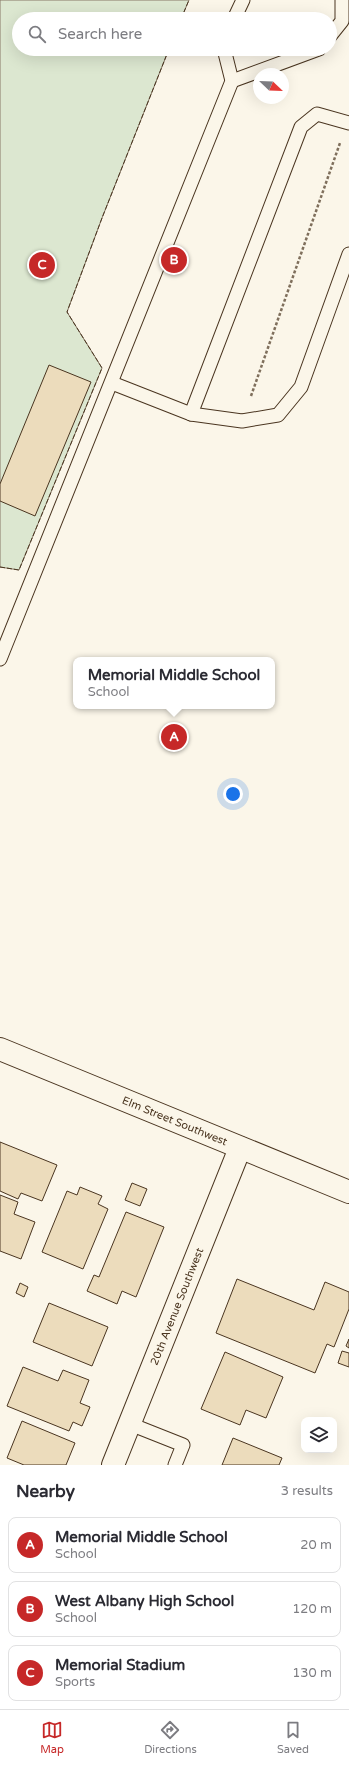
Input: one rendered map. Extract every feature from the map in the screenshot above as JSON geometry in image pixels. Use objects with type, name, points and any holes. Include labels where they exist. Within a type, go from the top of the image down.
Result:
[{"type":"street","name":"Elm Street Southwest","points":[[0,1049],[349,1192]]},
{"type":"street","name":"20th Avenue Southwest","points":[[113,1465],[240,1148]]},
{"type":"lane","points":[[237,12],[243,0]]},
{"type":"lane","points":[[337,27],[342,21],[342,0]]},
{"type":"lane","points":[[0,659],[232,81],[226,56]]},
{"type":"lane","points":[[232,81],[300,56]]},
{"type":"lane","points":[[191,414],[301,127],[317,114],[348,123]]},
{"type":"lane","points":[[112,383],[191,414],[242,421],[278,415],[301,388],[349,254]]},
{"type":"lane","points":[[130,1424],[182,1445],[175,1465]]},
{"type":"path","points":[[242,421],[348,123]]},
{"type":"green space","points":[[0,0],[189,0],[184,12],[12,12],[12,56],[166,56],[102,218],[67,312],[102,368],[19,570],[0,567]]},
{"type":"building","points":[[49,365],[91,382],[35,516],[0,501],[0,484]]},
{"type":"building","points":[[0,1142],[57,1165],[42,1201],[21,1193],[18,1199],[0,1191]]},
{"type":"building","points":[[132,1183],[147,1189],[140,1206],[125,1200]]},
{"type":"building","points":[[80,1187],[102,1196],[98,1204],[108,1209],[83,1269],[42,1252],[67,1191],[77,1195]]},
{"type":"building","points":[[0,1195],[18,1202],[14,1214],[35,1222],[21,1259],[0,1251]]},
{"type":"building","points":[[126,1212],[164,1227],[136,1297],[122,1291],[117,1304],[87,1291],[94,1275],[99,1277]]},
{"type":"building","points":[[237,1279],[314,1310],[325,1282],[349,1292],[349,1309],[334,1347],[327,1344],[315,1373],[216,1333]]},
{"type":"building","points":[[20,1283],[28,1287],[24,1297],[16,1293]]},
{"type":"building","points":[[49,1303],[108,1327],[92,1366],[33,1342]]},
{"type":"building","points":[[349,1339],[349,1348],[346,1346]]},
{"type":"building","points":[[342,1351],[349,1353],[349,1367],[338,1363]]},
{"type":"building","points":[[225,1352],[283,1377],[266,1418],[246,1410],[240,1425],[201,1409]]},
{"type":"building","points":[[23,1367],[58,1381],[63,1370],[89,1380],[80,1403],[90,1407],[82,1426],[73,1422],[69,1431],[7,1406]]},
{"type":"building","points":[[22,1421],[75,1443],[66,1465],[24,1465],[7,1458]]},
{"type":"building","points":[[233,1438],[282,1458],[279,1465],[222,1465]]},
{"type":"fence","points":[[184,12],[189,0]]},
{"type":"fence","points":[[0,567],[19,570],[102,368],[67,312],[102,218],[166,56]]},
{"type":"place","name":"West Albany High School","points":[[174,260]]},
{"type":"place","name":"Memorial Stadium","points":[[42,265]]},
{"type":"place","name":"Memorial Middle School","points":[[174,737]]}]
